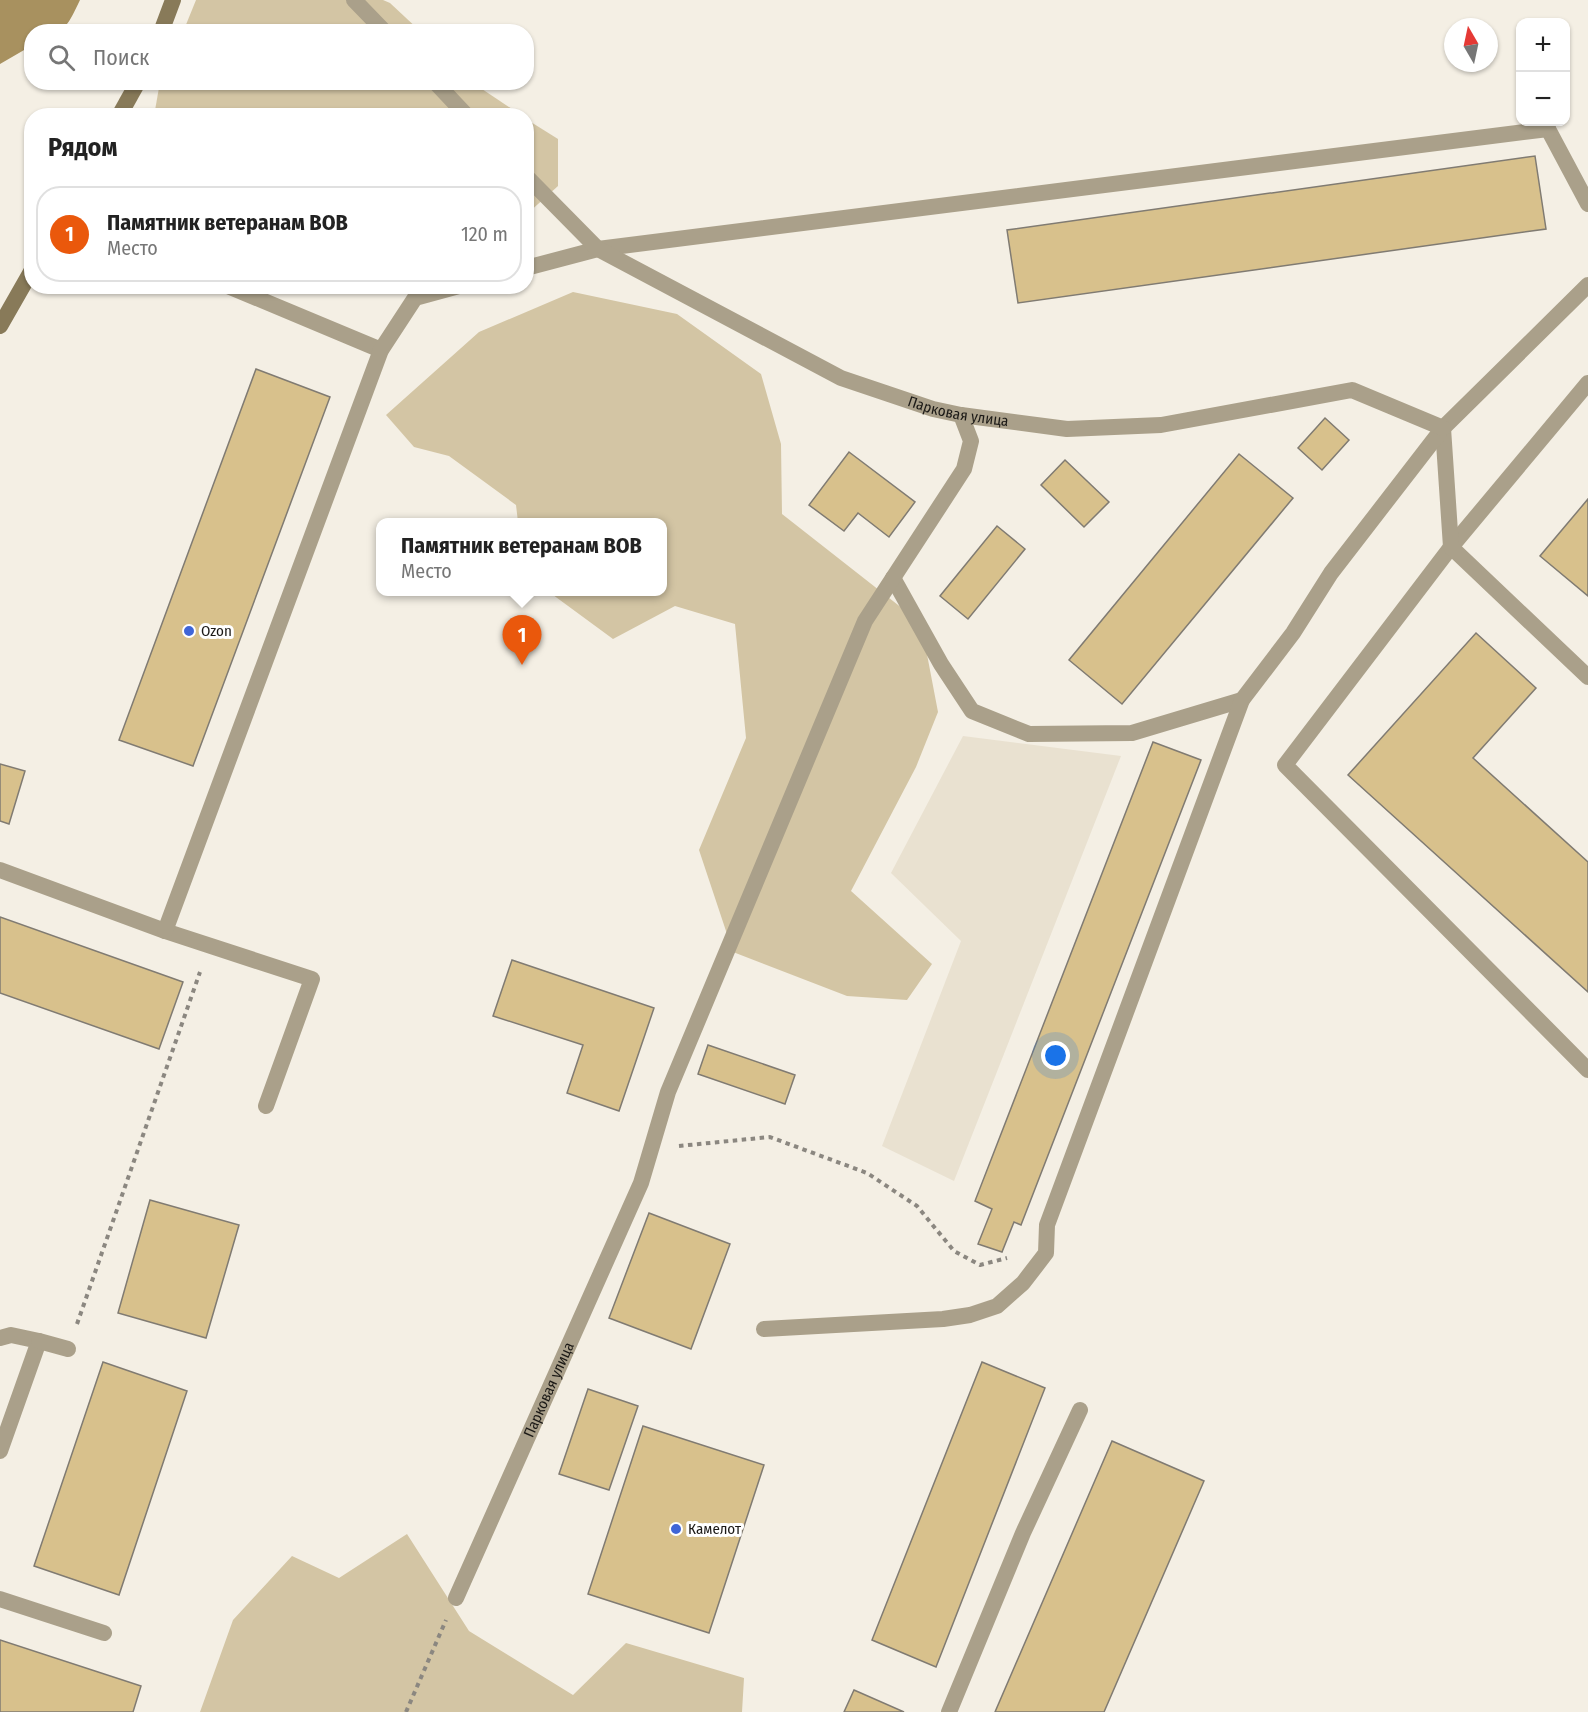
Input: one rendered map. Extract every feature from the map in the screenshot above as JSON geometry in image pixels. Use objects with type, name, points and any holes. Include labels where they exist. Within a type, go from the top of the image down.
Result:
[{"type":"main road","points":[[164,24],[173,0]]},
{"type":"main road","points":[[123,108],[134,90]]},
{"type":"main road","points":[[0,326],[24,284]]},
{"type":"street","points":[[354,0],[377,24]]},
{"type":"street","points":[[443,90],[459,108]]},
{"type":"street","points":[[534,266],[598,249],[1540,126]]},
{"type":"street","points":[[1549,126],[1588,204]]},
{"type":"street","name":"Парковая улица","points":[[534,184],[598,249],[841,378],[933,409],[1067,429],[1161,425],[1352,390],[1443,428]]},
{"type":"street","points":[[764,1329],[970,1315],[997,1306],[1023,1283],[1046,1253],[1047,1225],[1242,700],[1293,633],[1331,573],[1443,428],[1588,285]]},
{"type":"street","points":[[247,294],[381,350]]},
{"type":"street","points":[[165,931],[381,350],[415,298],[430,294]]},
{"type":"street","points":[[1588,383],[1451,547],[1285,765],[1588,1070]]},
{"type":"street","name":"Парковая улица","points":[[456,1598],[641,1183],[668,1092],[865,621],[964,469],[971,441],[962,415]]},
{"type":"street","points":[[1443,428],[1451,547],[1588,677]]},
{"type":"street","points":[[893,578],[941,664],[972,711],[1029,734],[1132,733],[1242,700]]},
{"type":"street","points":[[0,870],[165,931],[312,979],[266,1106]]},
{"type":"street","points":[[0,1338],[11,1335],[68,1349]]},
{"type":"street","points":[[0,1451],[39,1341]]},
{"type":"street","points":[[949,1712],[1023,1533],[1080,1410]]},
{"type":"street","points":[[0,1599],[104,1633]]},
{"type":"path","points":[[68,1349],[210,945]]},
{"type":"path","points":[[652,1147],[770,1137],[867,1173],[917,1206],[954,1251],[980,1265],[1047,1243]]},
{"type":"path","points":[[406,1712],[456,1598]]},
{"type":"shaded area","points":[[0,0],[80,0],[67,24],[24,24],[24,50],[0,64]]},
{"type":"shaded area","points":[[196,0],[383,0],[390,3],[412,24],[186,24]]},
{"type":"shaded area","points":[[159,90],[484,90],[510,108],[155,108]]},
{"type":"shaded area","points":[[534,124],[558,139],[558,186],[534,208]]},
{"type":"shaded area","points":[[573,292],[677,314],[761,374],[781,444],[782,514],[921,623],[938,712],[916,767],[851,891],[932,964],[907,1000],[847,996],[733,952],[699,850],[746,738],[735,624],[675,606],[613,639],[554,596],[667,596],[667,518],[518,518],[516,505],[449,456],[414,447],[386,415],[479,332]]},
{"type":"shaded area","points":[[963,736],[1121,756],[954,1181],[882,1146],[961,941],[891,873]]},
{"type":"shaded area","points":[[407,1534],[469,1631],[573,1695],[626,1643],[744,1678],[742,1712],[200,1712],[233,1620],[292,1556],[339,1578]]},
{"type":"building","points":[[1535,156],[1546,229],[1018,303],[1007,230]]},
{"type":"building","points":[[256,369],[330,397],[193,766],[119,740]]},
{"type":"building","points":[[1325,418],[1349,440],[1322,470],[1298,448]]},
{"type":"building","points":[[849,452],[915,502],[889,537],[858,513],[844,531],[809,505]]},
{"type":"building","points":[[1239,454],[1293,498],[1122,704],[1069,660]]},
{"type":"building","points":[[1065,460],[1109,502],[1084,527],[1041,485]]},
{"type":"building","points":[[1588,499],[1588,596],[1540,556]]},
{"type":"building","points":[[997,526],[1025,549],[968,619],[940,596]]},
{"type":"building","points":[[1476,633],[1536,688],[1473,758],[1588,862],[1588,992],[1348,775]]},
{"type":"building","points":[[1153,742],[1201,760],[1021,1225],[1014,1222],[1002,1252],[978,1244],[992,1209],[975,1201]]},
{"type":"building","points":[[0,764],[25,771],[9,824],[0,821]]},
{"type":"building","points":[[0,917],[183,982],[159,1049],[0,993]]},
{"type":"building","points":[[512,960],[654,1008],[619,1111],[567,1093],[583,1045],[493,1016]]},
{"type":"building","points":[[708,1045],[795,1075],[785,1104],[698,1074]]},
{"type":"building","points":[[150,1200],[239,1225],[206,1338],[118,1313]]},
{"type":"building","points":[[649,1213],[730,1244],[691,1349],[609,1318]]},
{"type":"building","points":[[103,1362],[187,1391],[119,1595],[34,1566]]},
{"type":"building","points":[[982,1362],[1045,1388],[936,1667],[872,1640]]},
{"type":"building","points":[[588,1389],[638,1406],[609,1490],[559,1474]]},
{"type":"building","name":"Камелот","points":[[643,1426],[764,1465],[709,1633],[588,1594]]},
{"type":"building","points":[[1112,1441],[1204,1481],[1104,1712],[995,1712]]},
{"type":"building","points":[[0,1640],[141,1686],[133,1712],[0,1712]]},
{"type":"building","points":[[854,1690],[904,1712],[844,1712]]},
{"type":"place","name":"Ozon","points":[[189,631]]},
{"type":"place","name":"Памятник ветеранам ВОВ","points":[[522,665]]},
{"type":"place","name":"Камелот","points":[[676,1529]]}]
